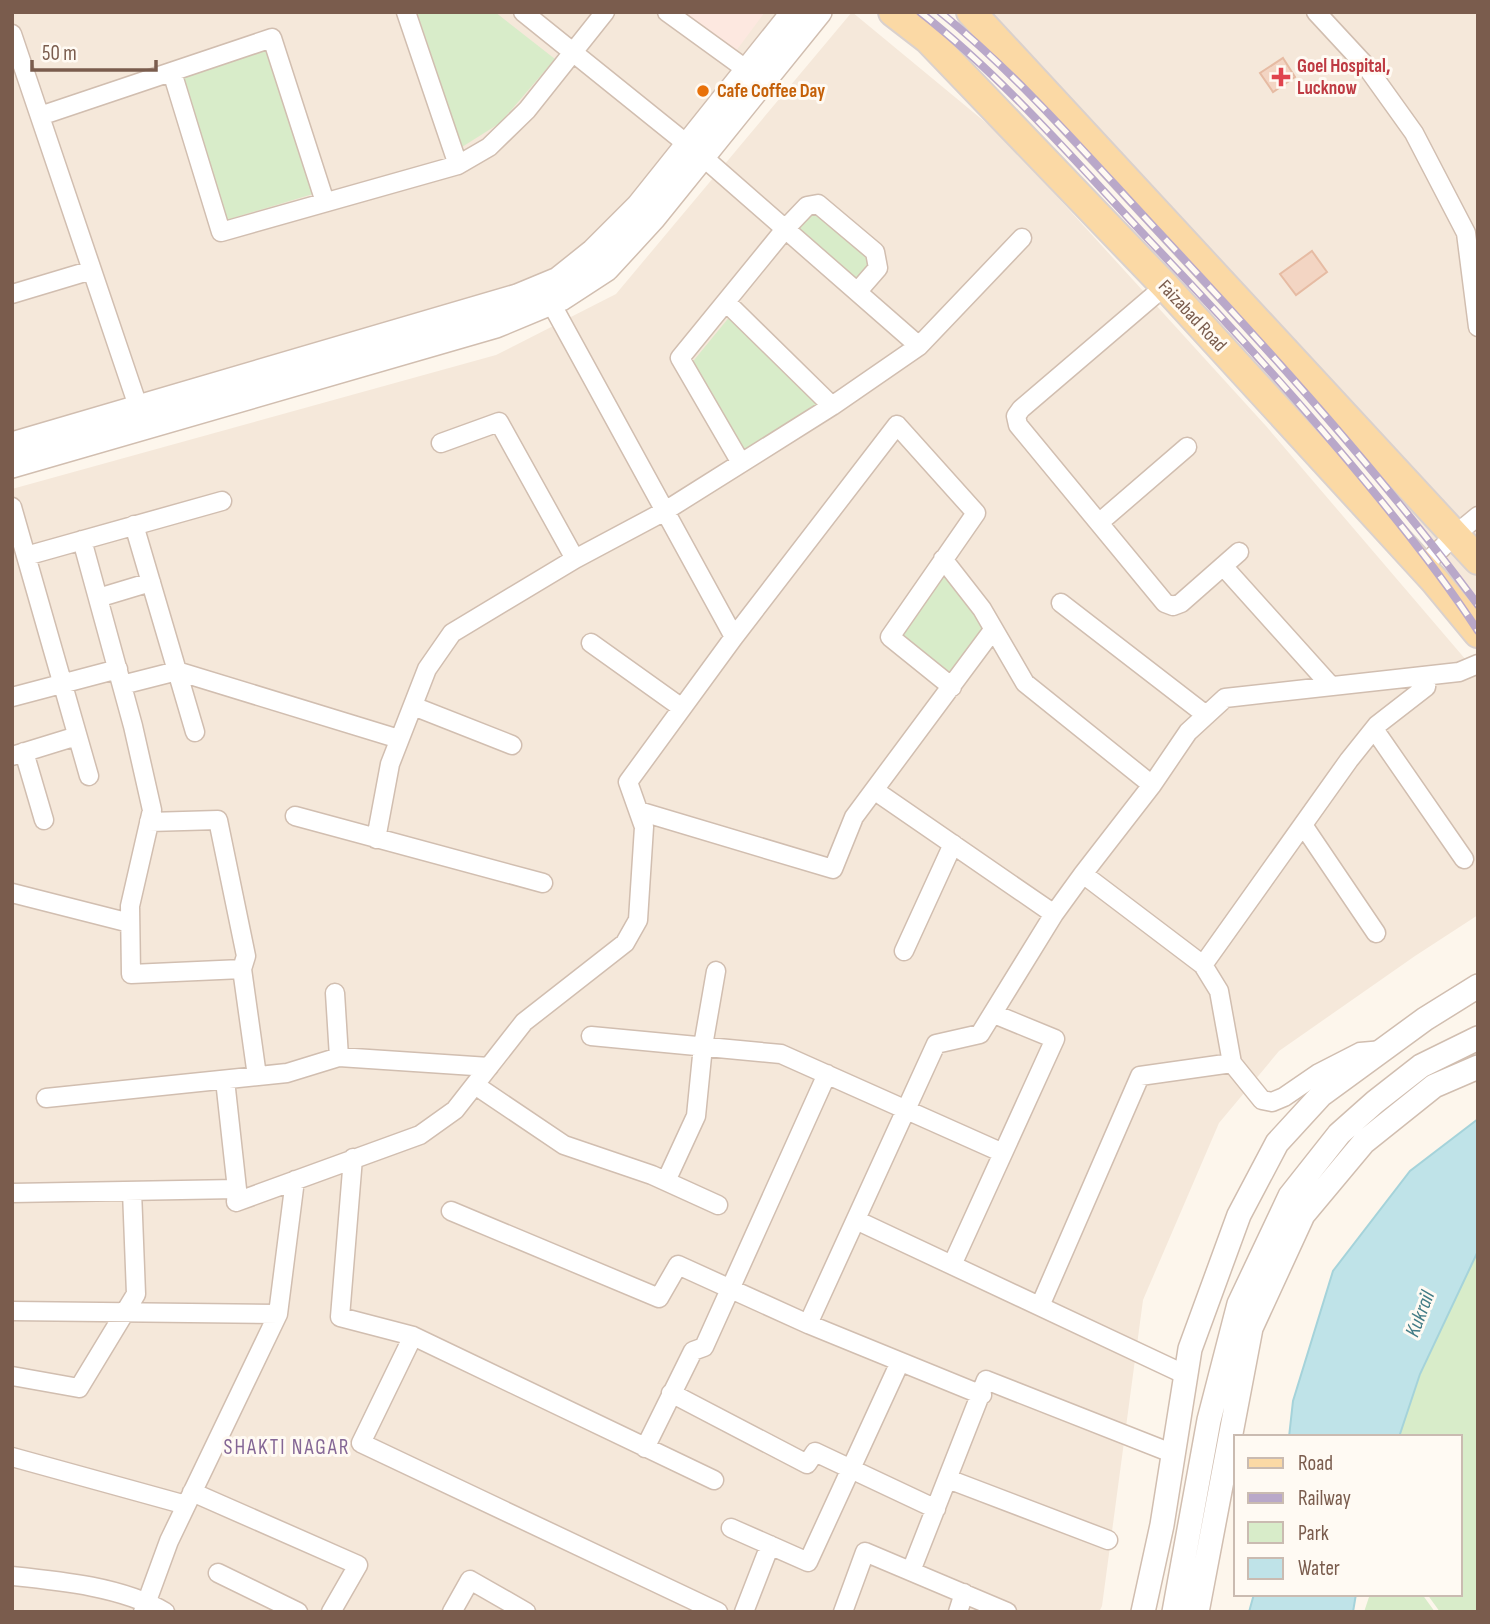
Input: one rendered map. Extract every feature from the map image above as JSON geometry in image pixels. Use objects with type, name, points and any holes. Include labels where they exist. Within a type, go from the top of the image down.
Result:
[{"type":"main road","name":"Faizabad Road","points":[[894,12],[928,39],[1165,286],[1422,567],[1478,633]]},
{"type":"main road","points":[[971,12],[1478,560]]},
{"type":"street","points":[[406,12],[458,164]]},
{"type":"street","points":[[523,12],[695,151],[858,290],[919,346]]},
{"type":"street","points":[[172,72],[221,232],[458,164],[489,147],[527,110],[605,12]]},
{"type":"street","points":[[667,12],[747,70]]},
{"type":"street","points":[[12,444],[141,417],[496,326],[546,295],[607,269],[653,219],[747,70],[793,12]]},
{"type":"street","points":[[695,151],[820,12]]},
{"type":"street","points":[[1316,12],[1366,66],[1414,133],[1466,233],[1478,327]]},
{"type":"street","points":[[12,34],[141,417]]},
{"type":"street","points":[[40,116],[272,38],[325,202]]},
{"type":"street","points":[[741,463],[680,358],[807,206],[818,204],[875,252],[878,268],[858,290]]},
{"type":"street","points":[[376,839],[390,764],[427,669],[452,633],[575,559],[665,511],[832,406],[919,346],[1022,238]]},
{"type":"street","points":[[12,294],[92,270]]},
{"type":"street","points":[[1165,286],[1021,409],[1016,416],[1018,425],[1165,603],[1172,606],[1181,603],[1239,552]]},
{"type":"street","points":[[546,295],[734,637]]},
{"type":"street","points":[[726,302],[832,406]]},
{"type":"street","points":[[12,466],[141,417]]},
{"type":"street","points":[[441,443],[499,422],[575,559]]},
{"type":"street","points":[[226,1080],[236,1202],[419,1135],[455,1110],[524,1022],[625,943],[638,920],[644,827],[628,782],[734,637],[897,425],[976,513],[890,637],[952,687]]},
{"type":"street","points":[[1100,522],[1187,447]]},
{"type":"street","points":[[26,556],[222,501]]},
{"type":"street","points":[[12,507],[89,776]]},
{"type":"street","points":[[1422,567],[1478,516]]},
{"type":"street","points":[[134,526],[195,732]]},
{"type":"street","points":[[82,540],[120,677],[152,810],[130,905],[131,974],[243,968]]},
{"type":"street","points":[[943,559],[982,609],[1024,683],[1152,785]]},
{"type":"street","points":[[1223,566],[1331,686]]},
{"type":"street","points":[[98,598],[151,582]]},
{"type":"street","points":[[1061,603],[1206,715]]},
{"type":"street","points":[[639,811],[833,869],[854,817],[993,629]]},
{"type":"street","points":[[591,643],[682,708]]},
{"type":"street","points":[[808,1324],[936,1044],[980,1034],[1054,914],[1152,785],[1188,732],[1225,698],[1460,672],[1478,664]]},
{"type":"street","points":[[12,697],[63,684],[177,671],[400,738]]},
{"type":"street","points":[[1203,965],[1374,729],[1426,687],[1427,676]]},
{"type":"street","points":[[413,706],[512,745]]},
{"type":"street","points":[[1374,729],[1464,859]]},
{"type":"street","points":[[44,820],[18,754],[77,736]]},
{"type":"street","points":[[874,790],[1054,914]]},
{"type":"street","points":[[295,816],[543,883]]},
{"type":"street","points":[[149,822],[218,820],[246,956],[243,968],[257,1076]]},
{"type":"street","points":[[1303,825],[1376,933]]},
{"type":"street","points":[[904,951],[953,844]]},
{"type":"street","points":[[1083,874],[1203,965],[1219,991],[1232,1063],[1262,1100],[1272,1102],[1284,1097],[1319,1073],[1360,1052],[1384,1049]]},
{"type":"street","points":[[12,893],[130,923]]},
{"type":"street","points":[[666,1181],[696,1116],[703,1046],[716,971]]},
{"type":"street","points":[[1143,1612],[1162,1525],[1190,1349],[1239,1214],[1277,1143],[1321,1096],[1425,1019],[1478,986]]},
{"type":"street","points":[[335,993],[339,1057]]},
{"type":"street","points":[[951,1265],[1055,1039],[994,1014]]},
{"type":"street","points":[[591,1036],[781,1054],[1003,1153]]},
{"type":"street","points":[[1186,1608],[1209,1420],[1239,1304],[1290,1196],[1339,1134],[1375,1102],[1421,1066],[1478,1038]]},
{"type":"street","points":[[46,1098],[287,1073],[339,1057],[489,1068]]},
{"type":"street","points":[[1040,1306],[1140,1076],[1232,1063]]},
{"type":"street","points":[[1186,1608],[1251,1328],[1303,1215],[1364,1142],[1434,1086],[1478,1067]]},
{"type":"street","points":[[645,1448],[693,1351],[704,1348],[827,1074]]},
{"type":"street","points":[[475,1085],[564,1145],[666,1181],[718,1205]]},
{"type":"street","points":[[353,1158],[340,1317],[413,1336],[714,1480]]},
{"type":"street","points":[[145,1607],[169,1541],[278,1314],[295,1180]]},
{"type":"street","points":[[12,1193],[237,1189]]},
{"type":"street","points":[[12,1376],[79,1388],[136,1294],[132,1191]]},
{"type":"street","points":[[451,1211],[659,1298],[678,1265],[808,1324],[982,1395]]},
{"type":"street","points":[[856,1220],[1186,1375]]},
{"type":"street","points":[[12,1311],[278,1314]]},
{"type":"street","points":[[413,1336],[360,1443],[718,1612]]},
{"type":"street","points":[[731,1528],[808,1562],[900,1362]]},
{"type":"street","points":[[911,1571],[986,1380],[1174,1454]]},
{"type":"street","points":[[671,1393],[807,1464],[815,1452],[936,1509]]},
{"type":"street","points":[[12,1457],[189,1498],[358,1565],[331,1612]]},
{"type":"street","points":[[948,1479],[1108,1539]]},
{"type":"street","points":[[744,1612],[770,1545]]},
{"type":"street","points":[[843,1612],[865,1552],[1007,1612]]},
{"type":"street","points":[[218,1573],[298,1612]]},
{"type":"street","points":[[12,1576],[66,1582],[165,1612]]},
{"type":"street","points":[[452,1612],[470,1580],[526,1612]]},
{"type":"street","points":[[958,1612],[964,1593]]},
{"type":"shaded area","points":[[12,12],[816,12],[541,286],[12,465]]},
{"type":"shaded area","points":[[684,12],[765,12],[736,51]]},
{"type":"shaded area","points":[[852,12],[1002,136],[1266,426],[1478,674],[1478,915],[1279,1051],[1219,1123],[1143,1300],[1102,1606],[1099,1612],[12,1612],[12,489],[496,355],[616,294]]},
{"type":"shaded area","points":[[971,12],[1478,12],[1478,601],[1339,420]]},
{"type":"green space","points":[[417,12],[495,12],[555,59],[500,123],[462,147]]},
{"type":"green space","points":[[269,50],[313,194],[226,220],[181,77]]},
{"type":"green space","points":[[815,212],[873,263],[856,283],[797,231]]},
{"type":"green space","points":[[731,315],[822,405],[742,456],[690,365]]},
{"type":"green space","points":[[945,569],[988,629],[951,680],[895,637]]},
{"type":"green space","points":[[1478,1251],[1478,1612],[1440,1612],[1428,1596],[1462,1596],[1462,1435],[1400,1435],[1420,1375]]},
{"type":"green space","points":[[1369,1596],[1423,1596],[1435,1612],[1364,1612]]},
{"type":"water","name":"Kukrail","points":[[1478,1119],[1478,1251],[1420,1374],[1400,1435],[1289,1435],[1293,1401],[1333,1271],[1410,1171]]},
{"type":"water","points":[[1253,1596],[1356,1596],[1353,1612],[1249,1612]]},
{"type":"building","points":[[1283,58],[1295,77],[1273,92],[1260,73]]},
{"type":"building","points":[[1312,251],[1327,272],[1296,295],[1280,274]]},
{"type":"railway","points":[[920,12],[1010,92],[1263,363],[1401,525],[1478,631]]},
{"type":"railway","points":[[940,12],[997,62],[1050,115],[1238,318],[1362,458],[1478,605]]},
{"type":"place","name":"Goel Hospital, Lucknow","points":[[1281,77]]},
{"type":"place","name":"Cafe Coffee Day","points":[[703,91]]},
{"type":"district","name":"SHAKTI NAGAR","points":[[287,1447]]}]
